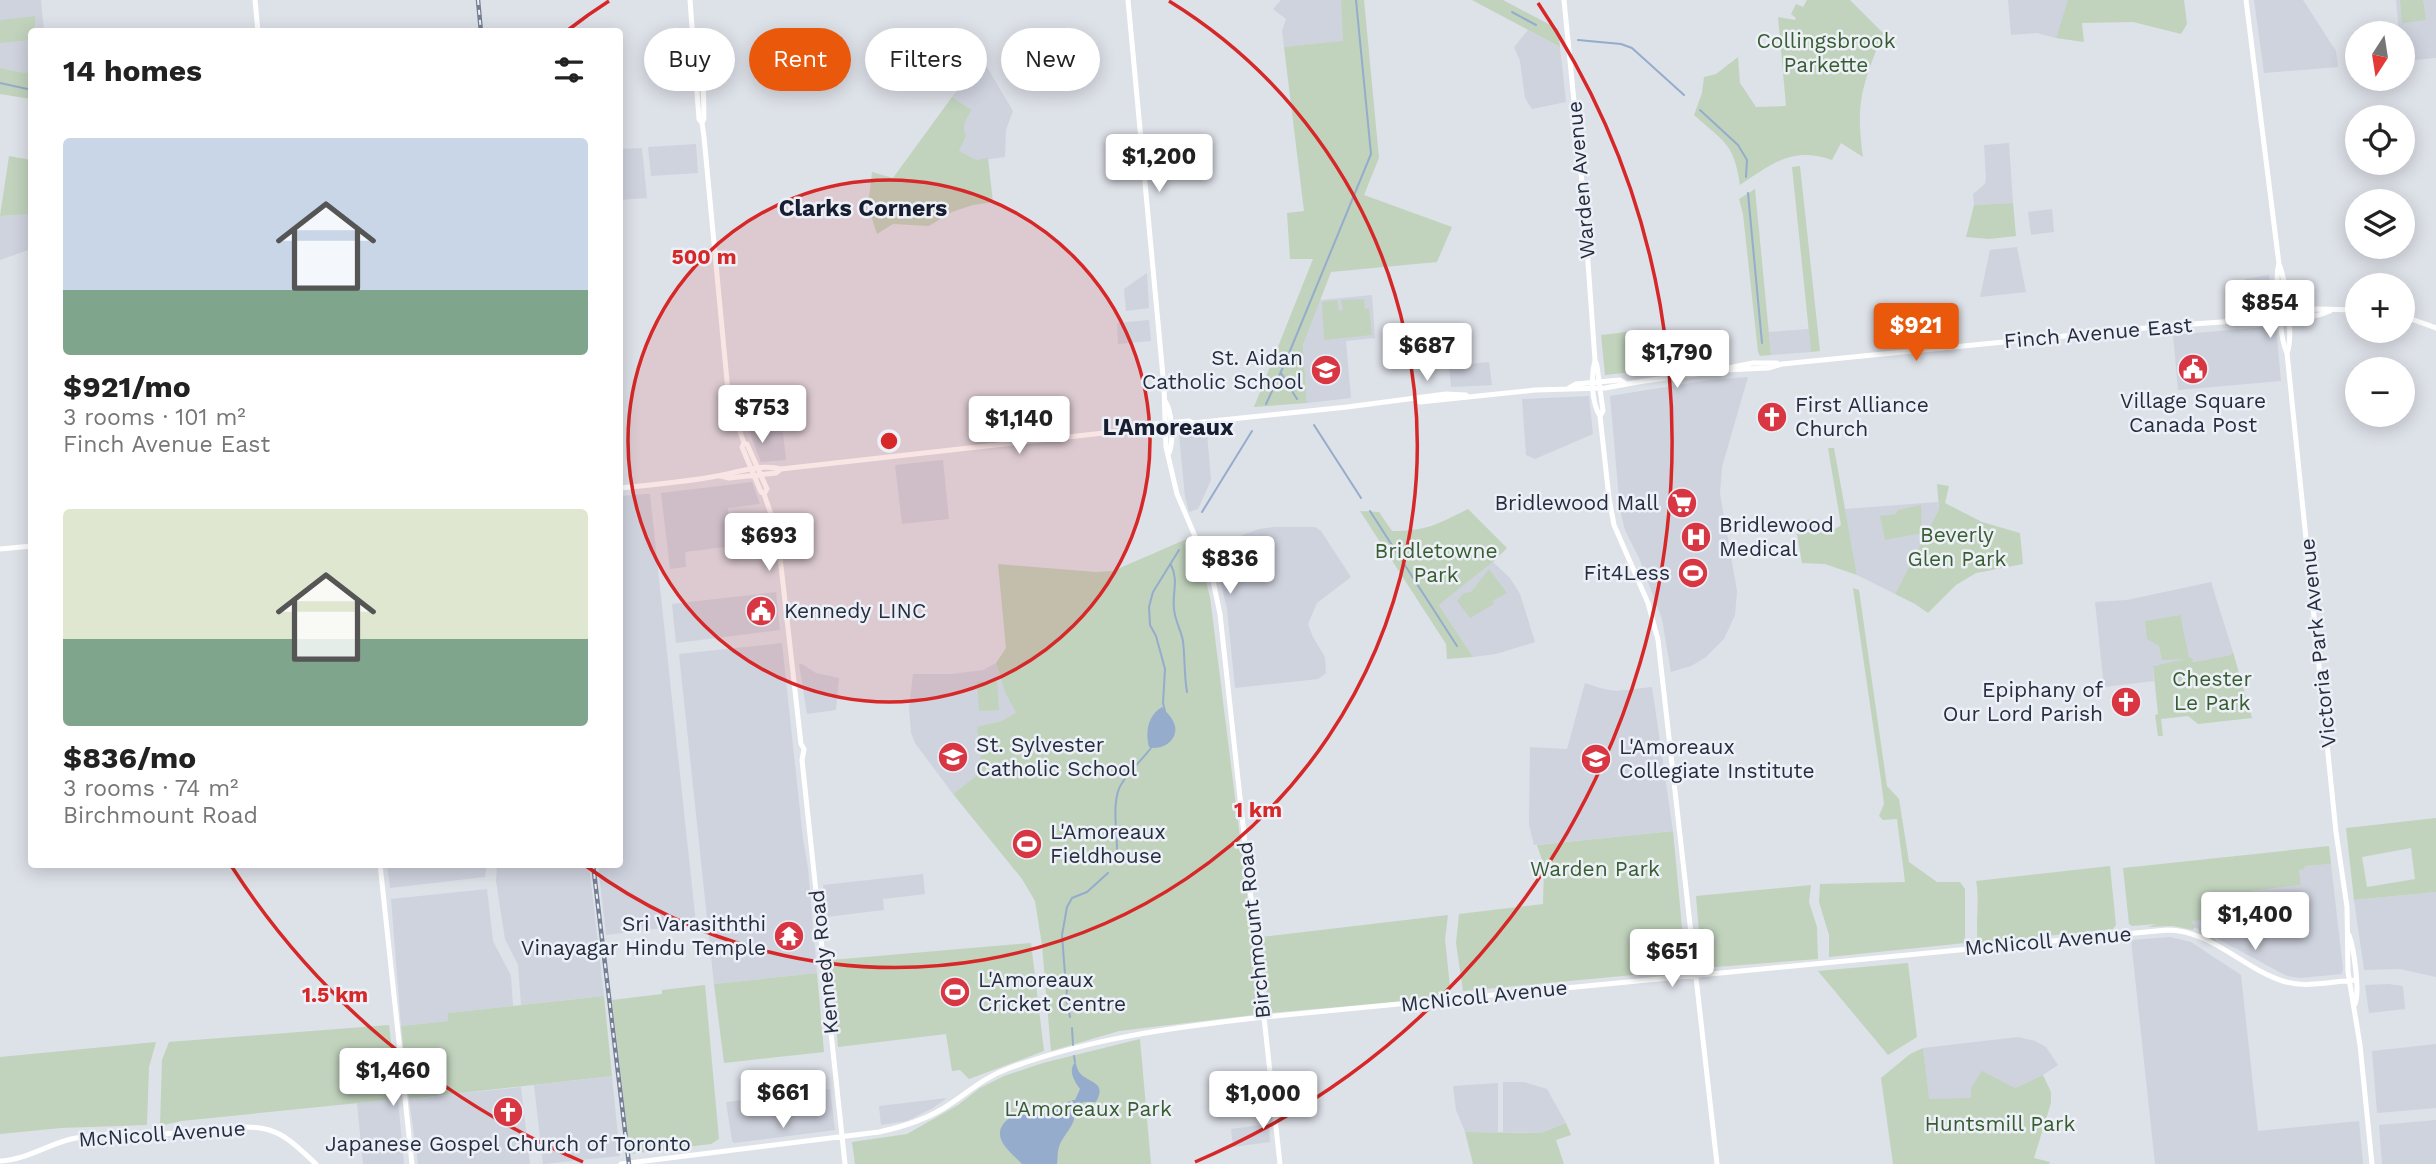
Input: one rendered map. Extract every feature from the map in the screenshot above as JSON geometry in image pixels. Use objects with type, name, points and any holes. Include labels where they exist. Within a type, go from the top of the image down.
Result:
[{"type":"main road","points":[[255,0],[258,28]]},
{"type":"main road","name":"Kennedy Road","points":[[690,0],[697,71],[701,76],[703,91],[702,123],[729,402],[744,443],[742,447],[756,472],[772,517],[780,558],[804,754],[802,760],[845,1164]]},
{"type":"main road","name":"Birchmount Road","points":[[1128,0],[1165,401],[1168,405],[1167,426],[1171,447],[1169,453],[1177,494],[1212,576],[1220,614],[1280,1164]]},
{"type":"main road","name":"Warden Avenue","points":[[1564,0],[1583,193],[1594,360],[1603,411],[1600,416],[1609,498],[1614,525],[1648,603],[1658,640],[1717,1164]]},
{"type":"main road","name":"Victoria Park Avenue","points":[[2246,0],[2278,264],[2282,273],[2288,315],[2290,345],[2287,353]]},
{"type":"main road","name":"Victoria Park Avenue","points":[[2278,264],[2276,273],[2283,346],[2287,353],[2348,932],[2349,980],[2355,1005],[2372,1164]]},
{"type":"main road","name":"Finch Avenue East","points":[[623,488],[720,476],[729,472],[756,472],[774,467],[781,470],[1140,429],[1147,431],[1167,426],[1190,426],[1193,423],[1414,399],[1430,402],[1569,388],[1576,390],[1597,386],[1620,387],[1625,383],[1725,370],[2247,319],[2253,314],[2288,315],[2318,309],[2345,310]]},
{"type":"main road","points":[[2415,320],[2436,328]]},
{"type":"main road","points":[[0,549],[28,546]]},
{"type":"main road","points":[[380,868],[412,1164]]},
{"type":"main road","name":"McNicoll Avenue","points":[[621,1164],[879,1132],[916,1122],[946,1107],[996,1074],[1079,1048],[1143,1032],[1264,1017],[2171,930],[2197,936],[2283,981],[2305,984],[2356,980]]},
{"type":"main road","name":"Victoria Park Avenue","points":[[2348,932],[2352,942],[2358,999],[2355,1005]]},
{"type":"main road","name":"McNicoll Avenue","points":[[0,1161],[16,1159],[75,1138],[130,1133],[188,1133],[249,1126],[271,1130],[281,1135],[316,1164]]},
{"type":"shaded area","points":[[0,0],[41,0],[44,28],[28,28],[28,73],[0,68]]},
{"type":"shaded area","points":[[1281,0],[1341,0],[1344,42],[1284,47],[1282,31],[1286,19],[1273,9]]},
{"type":"shaded area","points":[[2008,0],[2068,0],[2056,38],[2037,33],[2011,35]]},
{"type":"shaded area","points":[[2254,0],[2303,0],[2336,51],[2338,67],[2264,73]]},
{"type":"shaded area","points":[[2396,0],[2436,0],[2436,58],[2415,60],[2415,21],[2398,21]]},
{"type":"shaded area","points":[[1528,30],[1560,47],[1566,102],[1532,109],[1525,98],[1520,61],[1514,47]]},
{"type":"shaded area","points":[[987,67],[1013,111],[1006,130],[1005,157],[976,161],[958,151],[958,130],[972,110],[952,97],[956,91],[987,91]]},
{"type":"shaded area","points":[[2009,143],[2013,203],[1974,205],[1973,194],[1985,184],[1986,178],[1984,145]]},
{"type":"shaded area","points":[[696,144],[698,173],[651,176],[648,147]]},
{"type":"shaded area","points":[[642,148],[647,198],[623,200],[623,149]]},
{"type":"shaded area","points":[[2052,209],[2054,232],[2031,235],[2028,212]]},
{"type":"shaded area","points":[[28,214],[28,250],[0,260],[0,216]]},
{"type":"shaded area","points":[[2017,247],[2026,292],[1980,297],[1990,250]]},
{"type":"shaded area","points":[[1147,273],[1149,308],[1126,311],[1124,289]]},
{"type":"shaded area","points":[[2269,275],[2273,306],[2234,310],[2233,287],[2240,285],[2245,279]]},
{"type":"shaded area","name":"St. Aidan Catholic School","points":[[1372,295],[1375,338],[1346,341],[1351,398],[1307,403],[1303,345],[1320,300]]},
{"type":"shaded area","points":[[1149,320],[1151,341],[1118,344],[1117,323]]},
{"type":"shaded area","points":[[2276,326],[2281,381],[2178,390],[2173,335]]},
{"type":"shaded area","points":[[1809,329],[1811,352],[1771,355],[1769,332]]},
{"type":"shaded area","points":[[1489,362],[1492,385],[1451,387],[1449,366]]},
{"type":"shaded area","points":[[1748,377],[1722,467],[1720,494],[1737,591],[1735,615],[1724,639],[1706,657],[1691,666],[1671,672],[1662,619],[1639,558],[1625,530],[1620,510],[1610,396],[1709,380]]},
{"type":"shaded area","points":[[1589,396],[1593,434],[1535,459],[1526,455],[1522,399]]},
{"type":"shaded area","points":[[780,404],[786,460],[761,462],[741,410]]},
{"type":"shaded area","points":[[1207,433],[1211,480],[1198,509],[1189,512],[1179,435]]},
{"type":"shaded area","points":[[943,460],[949,519],[902,524],[895,465]]},
{"type":"shaded area","points":[[752,482],[760,504],[728,508],[732,546],[685,552],[686,567],[670,569],[661,493]]},
{"type":"shaded area","points":[[650,494],[696,924],[606,935],[598,868],[623,868],[623,496]]},
{"type":"shaded area","points":[[1938,502],[1939,509],[1895,594],[1857,575],[1845,509]]},
{"type":"shaded area","points":[[1315,527],[1321,531],[1351,577],[1317,603],[1308,624],[1325,657],[1326,673],[1318,679],[1235,688],[1227,609],[1218,571],[1208,548],[1259,529]]},
{"type":"shaded area","points":[[1493,562],[1510,578],[1520,594],[1535,642],[1496,654],[1473,657],[1439,605]]},
{"type":"shaded area","points":[[2211,582],[2233,652],[2231,655],[2192,662],[2192,658],[2153,666],[2154,681],[2104,687],[2095,602],[2127,600]]},
{"type":"shaded area","points":[[776,592],[780,630],[676,643],[672,604]]},
{"type":"shaded area","points":[[782,643],[808,868],[817,973],[714,984],[679,654]]},
{"type":"shaded area","points":[[996,663],[1004,690],[1017,713],[1001,721],[978,727],[982,771],[953,794],[915,743],[911,733],[909,708],[913,674],[951,674],[983,670]]},
{"type":"shaded area","points":[[799,664],[816,673],[839,678],[836,710],[807,714]]},
{"type":"shaded area","name":"L'Amoreaux Collegiate Institute","points":[[1585,683],[1616,691],[1652,687],[1673,831],[1534,845],[1529,825],[1530,747],[1567,749]]},
{"type":"shaded area","points":[[2331,864],[2342,974],[2300,978],[2287,976],[2199,929],[2173,923],[2253,909],[2251,891],[2301,885],[2299,870],[2304,866]]},
{"type":"shaded area","points":[[388,868],[486,868],[485,877],[390,888]]},
{"type":"shaded area","points":[[497,868],[589,868],[604,996],[521,1005],[518,965],[505,939],[496,881]]},
{"type":"shaded area","points":[[923,874],[925,894],[883,899],[884,910],[826,917],[823,885]]},
{"type":"shaded area","points":[[487,889],[493,941],[511,976],[513,1006],[448,1013],[449,1021],[401,1026],[391,899]]},
{"type":"shaded area","points":[[2436,892],[2436,977],[2400,969],[2364,970],[2354,900]]},
{"type":"shaded area","points":[[2170,937],[2191,942],[2241,975],[2258,1131],[2359,1121],[2363,1164],[2155,1164],[2131,940]]},
{"type":"shaded area","points":[[2365,985],[2403,986],[2405,1009],[2369,1013]]},
{"type":"shaded area","points":[[2018,1037],[2046,1047],[2058,1065],[2015,1088],[1971,1099],[1928,1099],[1923,1048]]},
{"type":"shaded area","points":[[2436,1044],[2436,1108],[2377,1113],[2372,1051]]},
{"type":"shaded area","points":[[612,1076],[620,1156],[543,1164],[534,1085]]},
{"type":"shaded area","points":[[1503,1082],[1524,1082],[1547,1089],[1566,1123],[1541,1133],[1503,1132]]},
{"type":"shaded area","points":[[1498,1083],[1498,1132],[1465,1132],[1456,1110],[1453,1086]]},
{"type":"shaded area","points":[[521,1087],[530,1164],[418,1164],[409,1099]]},
{"type":"shaded area","points":[[830,1089],[835,1130],[734,1143],[732,1141],[726,1102]]},
{"type":"shaded area","points":[[947,1098],[907,1121],[881,1125],[879,1106]]},
{"type":"shaded area","points":[[398,1099],[404,1164],[363,1164],[357,1103]]},
{"type":"shaded area","points":[[2436,1120],[2436,1164],[2382,1164],[2379,1125]]},
{"type":"shaded area","points":[[1269,1124],[1270,1142],[1233,1147],[1231,1129]]},
{"type":"green space","points":[[1341,0],[1364,0],[1379,158],[1364,195],[1452,227],[1437,262],[1331,272],[1303,345],[1307,403],[1254,407],[1313,259],[1290,259],[1287,213],[1304,211],[1284,47],[1343,41]]},
{"type":"green space","points":[[1472,0],[1503,0],[1558,29],[1560,47]]},
{"type":"green space","name":"Collingsbrook Parkette","points":[[1807,0],[1850,0],[1883,33],[1863,93],[1860,121],[1863,157],[1841,143],[1832,160],[1818,156],[1794,156],[1773,164],[1740,185],[1738,171],[1726,144],[1694,115],[1702,93],[1704,77],[1716,74],[1738,57],[1740,83],[1756,107],[1786,106],[1778,17],[1795,20],[1791,14],[1796,4],[1803,7]]},
{"type":"green space","points":[[2068,0],[2184,0],[2187,24],[2181,34],[2133,22],[2082,23],[2084,42],[2056,38]]},
{"type":"green space","points":[[2400,0],[2423,0],[2426,20],[2402,21]]},
{"type":"green space","points":[[35,16],[35,28],[28,28],[28,40],[0,43],[0,20]]},
{"type":"green space","points":[[0,68],[28,73],[28,99],[0,94]]},
{"type":"green space","points":[[952,97],[972,110],[965,123],[966,136],[959,151],[976,160],[988,158],[993,202],[952,212],[929,226],[893,224],[877,234],[868,206],[872,172],[893,178]]},
{"type":"green space","points":[[9,156],[28,159],[28,214],[0,216]]},
{"type":"green space","points":[[1800,166],[1820,351],[1811,352],[1792,167]]},
{"type":"green space","points":[[1755,189],[1771,355],[1760,356],[1739,199]]},
{"type":"green space","points":[[2013,203],[2016,236],[1989,239],[1966,237],[1974,205]]},
{"type":"green space","points":[[1364,299],[1365,309],[1369,308],[1372,335],[1324,340],[1322,302],[1337,300],[1339,311],[1343,310],[1341,300]]},
{"type":"green space","points":[[1627,332],[1632,372],[1605,375],[1601,335]]},
{"type":"green space","points":[[1828,448],[1834,448],[1857,575],[1825,564],[1802,563],[1795,522],[1813,519],[1817,527],[1827,530],[1841,525]]},
{"type":"green space","name":"Beverly Glen Park","points":[[1937,484],[1949,486],[1945,503],[1982,522],[2020,533],[2023,564],[1976,573],[1956,585],[1928,613],[1895,594],[1939,509]]},
{"type":"green space","points":[[1921,505],[1922,533],[1885,540],[1880,516],[1896,514],[1898,510]]},
{"type":"green space","name":"Bridletowne Park","points":[[1468,509],[1507,548],[1439,605],[1473,657],[1447,659],[1446,644],[1360,511],[1379,512],[1392,531],[1432,526]]},
{"type":"green space","points":[[1189,538],[1204,573],[1210,597],[1262,1014],[1119,1031],[1051,1051],[1042,945],[1035,901],[1022,879],[953,794],[982,771],[977,727],[1001,721],[1016,713],[1004,690],[996,663],[1006,648],[998,564],[1113,571]]},
{"type":"green space","points":[[1489,569],[1507,593],[1470,618],[1457,601],[1464,593],[1471,592]]},
{"type":"green space","points":[[1853,588],[1859,590],[1887,786],[1899,799],[1909,862],[1937,882],[1960,882],[1965,889],[1965,943],[1829,957],[1829,935],[1819,902],[1820,884],[1905,882],[1897,819],[1883,820],[1879,816],[1884,804]]},
{"type":"green space","name":"Chester Le Park","points":[[2181,615],[2189,658],[2192,658],[2193,662],[2231,655],[2233,652],[2252,718],[2198,724],[2188,716],[2161,719],[2163,736],[2158,736],[2153,666],[2185,659],[2162,660],[2159,646],[2147,639],[2145,621]]},
{"type":"green space","points":[[997,681],[999,710],[979,711],[977,682]]},
{"type":"green space","points":[[2436,818],[2436,892],[2354,900],[2346,828]],"holes":[[[2411,848],[2415,879],[2367,887],[2362,857]]]},
{"type":"green space","name":"Warden Park","points":[[1673,831],[1686,970],[1463,991],[1456,943],[1459,914],[1543,904],[1544,866],[1537,845]]},
{"type":"green space","points":[[2329,846],[2331,864],[2305,866],[2299,870],[2301,885],[2252,891],[2253,909],[2258,910],[2239,912],[2237,919],[2202,921],[2203,928],[2207,928],[2207,934],[2215,941],[2199,933],[2201,920],[2192,921],[2195,925],[2193,930],[2173,926],[2147,927],[2157,924],[2129,924],[2123,868]]},
{"type":"green space","points":[[2110,866],[2116,925],[2113,929],[1978,943],[1976,881]]},
{"type":"green space","points":[[1811,885],[1809,902],[1817,927],[1818,959],[1702,968],[1696,896]]},
{"type":"green space","points":[[1448,915],[1445,939],[1451,997],[1269,1013],[1261,937]]},
{"type":"green space","points":[[1031,943],[1044,1051],[969,1079],[960,1070],[952,1071],[946,1034],[838,1047],[831,960]]},
{"type":"green space","points":[[1908,963],[1917,1037],[1888,1055],[1818,971]]},
{"type":"green space","points":[[817,973],[824,1052],[724,1063],[714,984]]},
{"type":"green space","points":[[705,985],[719,1139],[711,1144],[630,1154],[612,1000]]},
{"type":"green space","points":[[604,996],[612,1076],[409,1099],[401,1026],[448,1021],[448,1013]]},
{"type":"green space","points":[[389,1025],[398,1099],[181,1121],[160,1126],[162,1060],[169,1042]]},
{"type":"green space","name":"L'Amoreaux Park","points":[[1140,1039],[1151,1164],[855,1164],[852,1142],[907,1134],[1004,1076],[1043,1063]]},
{"type":"green space","points":[[156,1042],[149,1067],[147,1125],[61,1128],[0,1134],[0,1057]]},
{"type":"green space","name":"Huntsmill Park","points":[[1923,1048],[1929,1099],[1971,1098],[1971,1088],[1982,1071],[2015,1088],[2043,1075],[2051,1092],[2051,1103],[2034,1158],[2050,1162],[2049,1164],[1893,1164],[1881,1078],[1910,1054]]},
{"type":"green space","points":[[1566,1123],[1571,1135],[1556,1140],[1564,1164],[1473,1164],[1465,1132],[1541,1133]]},
{"type":"water","points":[[1162,707],[1174,723],[1174,736],[1168,744],[1159,748],[1149,747],[1149,724],[1157,710]]},
{"type":"water","points":[[1075,1062],[1079,1072],[1098,1086],[1100,1090],[1096,1102],[1083,1102],[1080,1106],[1075,1106],[1072,1100],[1075,1100],[1080,1089],[1072,1072]]},
{"type":"water","points":[[1070,1101],[1074,1121],[1059,1147],[1057,1164],[1022,1164],[1004,1145],[1001,1129],[1012,1116],[1040,1115]]},
{"type":"waterway","points":[[1266,404],[1371,154],[1356,0]]},
{"type":"waterway","points":[[1512,12],[1536,25]]},
{"type":"waterway","points":[[1578,40],[1621,44],[1632,48],[1684,95]]},
{"type":"waterway","points":[[0,83],[28,89]]},
{"type":"waterway","points":[[1700,110],[1738,145],[1747,160],[1746,177]]},
{"type":"waterway","points":[[1748,193],[1762,343]]},
{"type":"waterway","points":[[1281,373],[1297,399]]},
{"type":"waterway","points":[[1314,425],[1361,498]]},
{"type":"waterway","points":[[1202,512],[1252,431]]},
{"type":"waterway","points":[[1370,511],[1457,646]]},
{"type":"waterway","points":[[1165,711],[1165,669],[1156,636],[1150,625],[1149,607],[1153,592],[1179,550]]},
{"type":"waterway","points":[[1171,565],[1175,581],[1174,609],[1183,641],[1187,692]]},
{"type":"waterway","points":[[1117,849],[1116,806],[1119,790],[1151,748]]},
{"type":"waterway","points":[[1070,1017],[1062,935],[1067,907],[1072,898],[1087,892],[1108,873]]},
{"type":"waterway","points":[[1072,1028],[1073,1045]]},
{"type":"waterway","points":[[1074,1056],[1075,1062]]},
{"type":"railway","points":[[478,0],[481,28]]},
{"type":"railway","points":[[593,868],[629,1164]]},
{"type":"place","name":"Village Square Canada Post","points":[[2193,369]]},
{"type":"place","name":"St. Aidan Catholic School","points":[[1326,370]]},
{"type":"place","name":"First Alliance Church","points":[[1772,417]]},
{"type":"place","name":"Bridlewood Mall","points":[[1682,503]]},
{"type":"place","name":"Bridlewood Medical","points":[[1696,537]]},
{"type":"place","name":"Fit4Less","points":[[1693,573]]},
{"type":"place","name":"Kennedy LINC","points":[[761,611]]},
{"type":"place","name":"Epiphany of Our Lord Parish","points":[[2126,702]]},
{"type":"place","name":"St. Sylvester Catholic School","points":[[953,757]]},
{"type":"place","name":"L'Amoreaux Collegiate Institute","points":[[1596,759]]},
{"type":"place","name":"L'Amoreaux Fieldhouse","points":[[1027,844]]},
{"type":"place","name":"Sri Varasiththi Vinayagar Hindu Temple","points":[[789,936]]},
{"type":"place","name":"L'Amoreaux Cricket Centre","points":[[955,992]]},
{"type":"place","name":"Japanese Gospel Church of Toronto","points":[[508,1112]]},
{"type":"district","name":"Clarks Corners","points":[[863,208]]},
{"type":"district","name":"L'Amoreaux","points":[[1168,427]]}]
